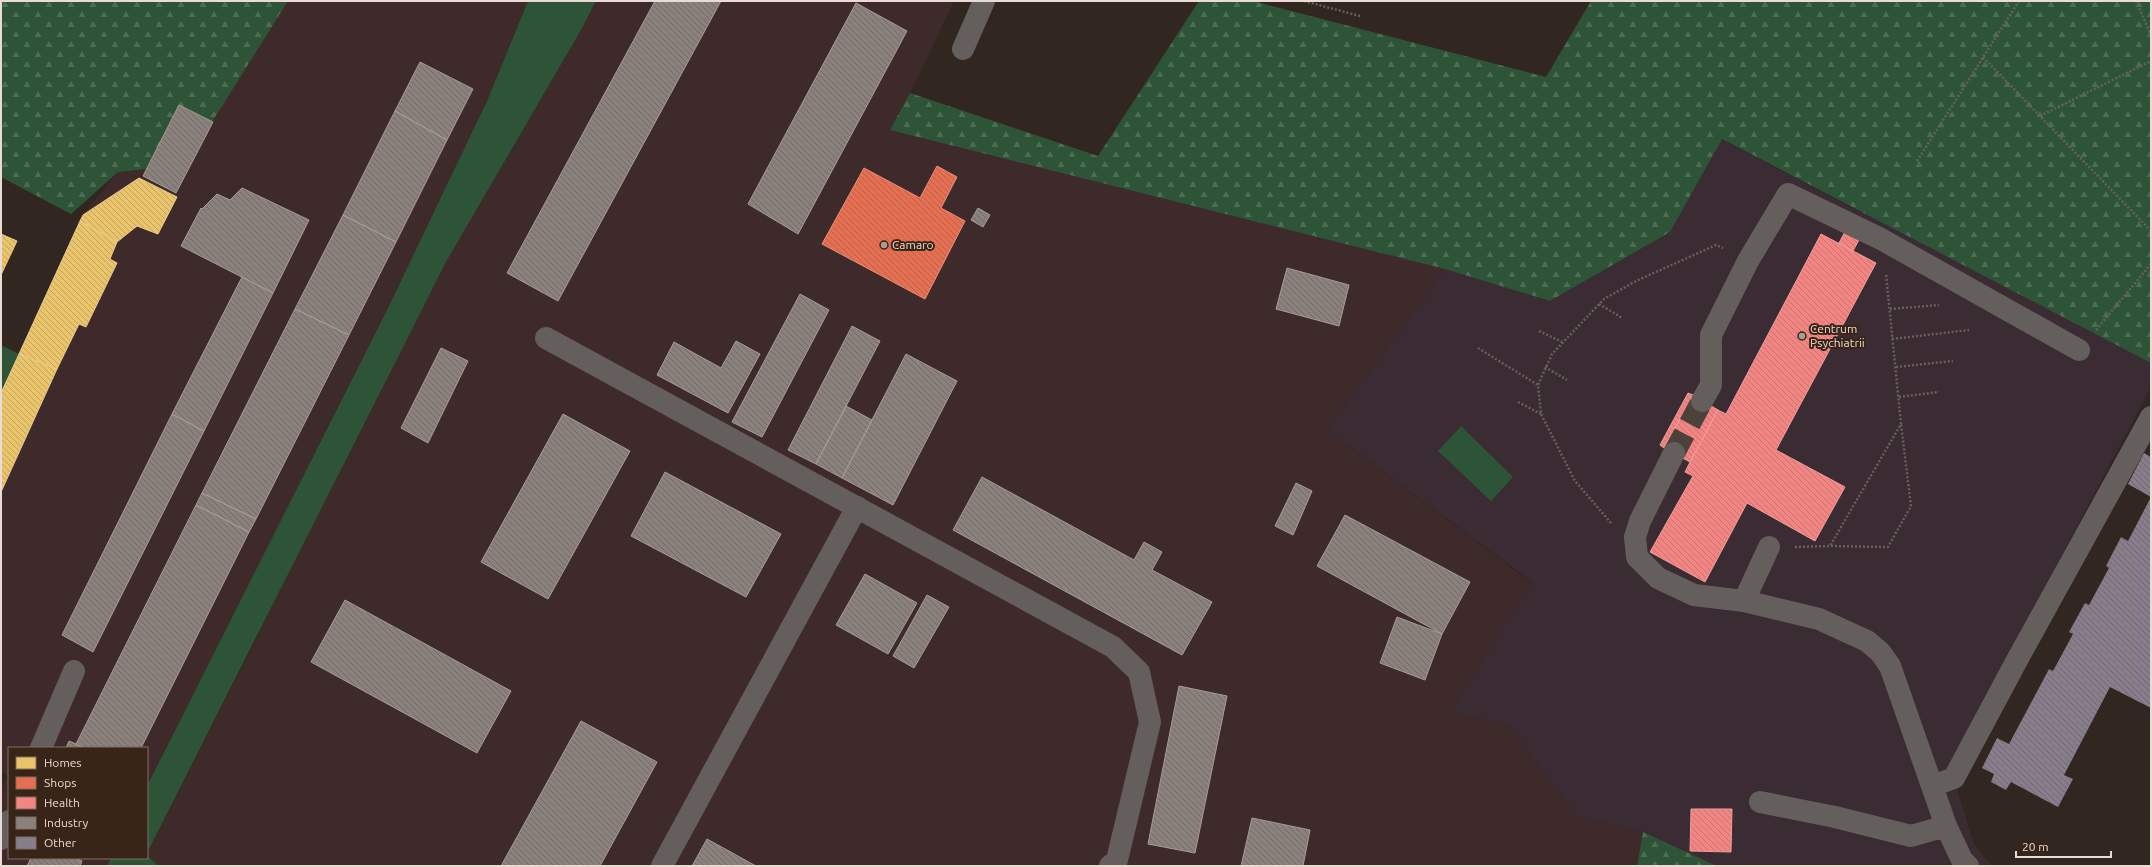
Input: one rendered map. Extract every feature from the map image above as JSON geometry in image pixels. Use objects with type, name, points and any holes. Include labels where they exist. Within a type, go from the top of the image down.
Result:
[{"type":"lane","points":[[963,50],[984,1]]},
{"type":"lane","points":[[1702,401],[1711,385],[1711,335],[1748,261],[1788,194],[1887,242],[2079,350]]},
{"type":"lane","points":[[546,338],[1114,647],[1139,672],[1150,722],[1117,860],[1110,866]]},
{"type":"lane","points":[[1932,786],[1954,778],[2151,417]]},
{"type":"lane","points":[[1674,453],[1640,521],[1635,537],[1637,557],[1658,578],[1694,595],[1744,601],[1819,619],[1867,641],[1880,652],[1890,666],[1946,826],[1962,860],[1968,866]]},
{"type":"lane","points":[[662,866],[857,507]]},
{"type":"lane","points":[[1744,601],[1769,547]]},
{"type":"lane","points":[[41,747],[74,671]]},
{"type":"lane","points":[[1760,802],[1835,817],[1911,836],[1946,826]]},
{"type":"lane","points":[[1,839],[8,823]]},
{"type":"path","points":[[1304,1],[1360,16]]},
{"type":"path","points":[[1917,161],[2018,1]]},
{"type":"path","points":[[2136,1],[2151,35]]},
{"type":"path","points":[[1983,57],[2151,231]]},
{"type":"path","points":[[2040,116],[2151,61]]},
{"type":"path","points":[[1769,547],[1888,547],[1911,506],[1901,424],[1900,397],[1892,339],[1887,275],[1882,257],[1887,242]]},
{"type":"path","points":[[1635,537],[1622,535],[1596,508],[1575,481],[1541,414],[1538,385],[1545,367],[1552,354],[1562,342],[1599,304],[1636,281],[1716,245],[1748,261]]},
{"type":"path","points":[[2079,350],[2151,264]]},
{"type":"path","points":[[1599,304],[1622,318]]},
{"type":"path","points":[[1890,309],[1942,304]]},
{"type":"path","points":[[1539,330],[1562,342]]},
{"type":"path","points":[[1892,339],[1969,330]]},
{"type":"path","points":[[1478,348],[1538,385]]},
{"type":"path","points":[[1896,367],[1952,361]]},
{"type":"path","points":[[1545,367],[1567,380]]},
{"type":"path","points":[[1900,397],[1939,392]]},
{"type":"path","points":[[1518,402],[1541,414]]},
{"type":"path","points":[[1830,546],[1901,424]]},
{"type":"shaded area","points":[[288,1],[528,1],[487,101],[388,308],[148,784],[148,747],[8,747],[8,776],[1,771],[1,393],[83,215],[118,172],[185,165]]},
{"type":"shaded area","points":[[596,1],[954,1],[910,93],[890,130],[1445,269],[1327,430],[1532,583],[1450,712],[1508,726],[1577,816],[1643,832],[1637,866],[159,866],[148,857],[148,851],[351,448],[446,262],[581,30]]},
{"type":"shaded area","points":[[2151,1],[2151,387],[1950,767],[1974,844],[1992,866],[1717,866],[1643,832],[1577,816],[1508,726],[1450,712],[1532,582],[1327,430],[1445,269],[1550,301],[1670,232],[1721,139],[1860,212]]},
{"type":"shaded area","points":[[8,776],[8,859],[110,859],[107,866],[1,866],[1,788]]},
{"type":"green space","points":[[1,1],[288,1],[185,165],[118,172],[71,214],[1,177]]},
{"type":"green space","points":[[528,1],[596,1],[581,30],[446,262],[148,851],[148,784],[388,308],[487,101]]},
{"type":"green space","points":[[1199,1],[1253,1],[1546,77],[1591,1],[2151,1],[2151,363],[1722,139],[1670,232],[1550,301],[1445,269],[890,130],[910,93],[1098,156]]},
{"type":"green space","points":[[1,345],[19,354],[1,393]]},
{"type":"green space","points":[[1461,426],[1513,477],[1491,501],[1438,451]]},
{"type":"green space","points":[[1643,832],[1717,866],[1637,866]]},
{"type":"green space","points":[[148,857],[159,866],[107,866],[110,859],[148,859]]},
{"type":"building: Homes","points":[[139,178],[177,197],[158,234],[137,226],[117,242],[80,221],[83,215]]},
{"type":"building: Homes","points":[[80,221],[117,242],[110,259],[117,263],[86,327],[79,324],[57,369],[19,354]]},
{"type":"building: Homes","points":[[1,234],[17,241],[1,275]]},
{"type":"building: Homes","points":[[19,354],[57,369],[1,492],[1,393]]},
{"type":"building: Shops","points":[[937,166],[957,177],[941,208],[965,221],[925,299],[822,244],[864,168],[920,198]]},
{"type":"building: Health","points":[[1847,228],[1861,236],[1853,251],[1839,243]]},
{"type":"building: Health","name":"Centrum Psychiatrii","points":[[1821,234],[1876,263],[1776,450],[1845,487],[1815,541],[1747,503],[1705,582],[1650,552],[1693,476],[1685,472],[1690,462],[1718,410],[1726,414]]},
{"type":"building: Health","points":[[1688,393],[1693,395],[1664,448],[1660,445]]},
{"type":"building: Health","points":[[1693,395],[1718,410],[1690,462],[1664,448]]},
{"type":"building: Health","points":[[1691,809],[1732,809],[1731,852],[1690,851]]},
{"type":"building: Industry","points":[[655,1],[721,1],[558,301],[507,273]]},
{"type":"building: Industry","points":[[856,3],[907,31],[798,234],[748,204]]},
{"type":"building: Industry","points":[[420,62],[473,89],[447,140],[395,111]]},
{"type":"building: Industry","points":[[179,105],[213,122],[176,193],[143,176]]},
{"type":"building: Industry","points":[[395,111],[447,140],[396,242],[343,215]]},
{"type":"building: Industry","points":[[242,188],[309,220],[273,293],[181,246],[201,208],[202,209],[217,194],[230,200]]},
{"type":"building: Industry","points":[[978,208],[990,215],[983,227],[971,220]]},
{"type":"building: Industry","points":[[343,215],[396,242],[349,335],[295,309]]},
{"type":"building: Industry","points":[[1287,268],[1349,285],[1339,326],[1276,309]]},
{"type":"building: Industry","points":[[242,277],[273,293],[204,431],[172,414]]},
{"type":"building: Industry","points":[[800,294],[829,310],[762,437],[732,422]]},
{"type":"building: Industry","points":[[295,309],[349,335],[256,519],[202,493]]},
{"type":"building: Industry","points":[[852,326],[880,341],[816,464],[788,450]]},
{"type":"building: Industry","points":[[736,341],[760,354],[728,413],[657,375],[674,342],[721,368]]},
{"type":"building: Industry","points":[[441,348],[468,361],[428,443],[401,428]]},
{"type":"building: Industry","points":[[906,354],[957,381],[893,505],[842,478]]},
{"type":"building: Industry","points":[[846,406],[872,420],[842,478],[816,464]]},
{"type":"building: Industry","points":[[172,414],[204,431],[93,652],[62,635]]},
{"type":"building: Industry","points":[[563,414],[630,451],[548,599],[481,562]]},
{"type":"building: Industry","points":[[665,472],[781,534],[746,597],[631,536]]},
{"type":"building: Industry","points":[[982,477],[1134,560],[1144,542],[1162,552],[1152,570],[1212,602],[1182,655],[953,530]]},
{"type":"building: Industry","points":[[1296,483],[1312,491],[1293,535],[1275,526]]},
{"type":"building: Industry","points":[[202,493],[256,519],[249,532],[196,505]]},
{"type":"building: Industry","points":[[196,505],[249,532],[142,747],[81,747],[76,744]]},
{"type":"building: Industry","points":[[1345,515],[1470,582],[1442,634],[1317,566]]},
{"type":"building: Industry","points":[[865,574],[917,603],[888,654],[836,625]]},
{"type":"building: Industry","points":[[927,595],[949,607],[914,668],[893,656]]},
{"type":"building: Industry","points":[[345,600],[511,691],[477,753],[311,662]]},
{"type":"building: Industry","points":[[1397,617],[1442,634],[1425,680],[1380,663]]},
{"type":"building: Industry","points":[[1179,686],[1227,696],[1195,853],[1148,844]]},
{"type":"building: Industry","points":[[581,721],[657,762],[600,866],[501,866]]},
{"type":"building: Industry","points":[[69,741],[81,747],[66,747]]},
{"type":"building: Industry","points":[[1252,818],[1310,830],[1303,866],[1241,866]]},
{"type":"building: Industry","points":[[707,839],[756,866],[692,866]]},
{"type":"building: Industry","points":[[30,859],[78,859],[82,861],[80,866],[27,866]]},
{"type":"building: Other","points":[[2144,453],[2151,457],[2151,497],[2128,484]]},
{"type":"building: Other","points":[[2151,497],[2151,708],[2110,687],[2064,775],[2073,779],[2058,807],[2011,782],[2006,790],[1991,782],[1994,774],[1982,768],[1997,738],[2009,744],[2049,669],[2053,671],[2073,634],[2069,632],[2085,603],[2089,605],[2109,568],[2106,566],[2121,537],[2128,541]]},
{"type":"tunnel","points":[[1674,453],[1702,401]]},
{"type":"place","name":"Camaro","points":[[884,245]]},
{"type":"place","name":"Centrum Psychiatrii","points":[[1802,336]]}]
